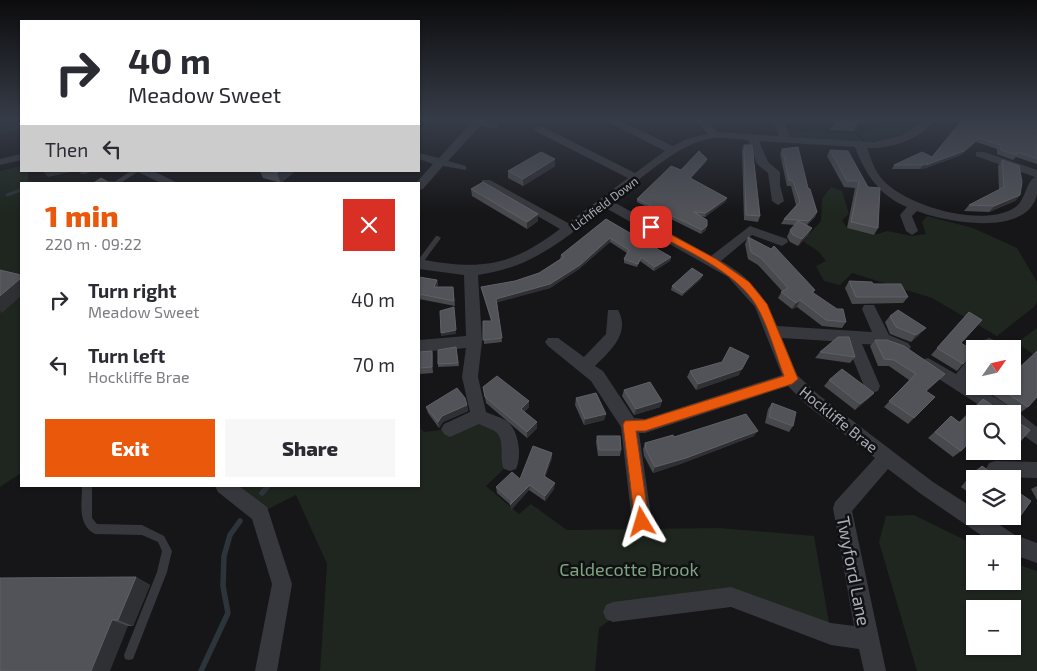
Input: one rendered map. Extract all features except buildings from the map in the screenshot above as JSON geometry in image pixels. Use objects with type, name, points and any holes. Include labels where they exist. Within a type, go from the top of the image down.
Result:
[{"type":"street","points":[[420,185],[450,150]]},
{"type":"street","points":[[581,150],[636,178]]},
{"type":"street","name":"Lichfield Down","points":[[420,263],[445,271],[470,272],[507,267],[539,252],[673,150]]},
{"type":"street","points":[[758,150],[763,164],[774,172],[774,185],[778,201]]},
{"type":"street","points":[[862,150],[867,164],[879,183],[915,206],[969,219],[998,218],[1017,212],[1026,204],[1037,180]]},
{"type":"street","points":[[980,154],[1037,174]]},
{"type":"street","points":[[420,156],[462,168]]},
{"type":"street","points":[[0,162],[20,157]]},
{"type":"street","points":[[144,172],[169,182]]},
{"type":"street","points":[[486,182],[569,229]]},
{"type":"street","name":"Hockliffe Brae","points":[[604,202],[713,261],[745,285],[761,304],[792,379],[814,401],[927,488],[998,535]]},
{"type":"street","points":[[912,231],[906,214],[915,206]]},
{"type":"street","points":[[713,261],[750,230],[782,242]]},
{"type":"street","points":[[470,272],[474,341],[470,377],[479,416]]},
{"type":"street","points":[[869,309],[883,340]]},
{"type":"street","points":[[586,365],[614,335],[616,321],[613,314]]},
{"type":"street","points":[[774,332],[883,340],[904,347],[993,405]]},
{"type":"street","points":[[852,338],[872,386]]},
{"type":"street","points":[[420,346],[474,341]]},
{"type":"street","points":[[553,342],[586,365],[611,395],[629,425],[642,522]]},
{"type":"street","points":[[958,383],[966,373]]},
{"type":"street","points":[[629,425],[645,426],[792,379]]},
{"type":"street","points":[[450,429],[479,416]]},
{"type":"street","points":[[479,416],[503,428],[510,443],[510,463]]},
{"type":"street","points":[[1021,424],[1037,437]]},
{"type":"street","name":"Twyford Lane","points":[[876,671],[867,639],[842,508],[887,457]]},
{"type":"street","points":[[995,469],[1037,470]]},
{"type":"street","points":[[225,487],[260,513],[282,584],[266,671]]},
{"type":"street","name":"Hockliffe Brae","points":[[1021,547],[1037,553]]},
{"type":"street","points":[[613,612],[731,597],[831,634],[867,639]]},
{"type":"lane","points":[[117,182],[134,172]]},
{"type":"lane","points":[[420,262],[438,238]]},
{"type":"lane","points":[[86,487],[87,520],[95,529],[142,530],[161,539],[167,551],[162,572],[129,655]]},
{"type":"green space","points":[[20,166],[20,172],[28,172],[28,181],[35,182],[20,182],[20,283],[0,278],[0,171]]},
{"type":"green space","points":[[831,187],[842,191],[849,214],[842,220],[847,228],[874,235],[887,231],[912,236],[926,234],[922,222],[927,216],[973,228],[1017,248],[1037,282],[1037,301],[1034,307],[997,336],[932,298],[852,273],[840,285],[824,281],[816,266],[826,261],[819,252],[803,241],[821,221],[822,199]]},
{"type":"green space","points":[[20,297],[20,474],[0,487],[0,312]]},
{"type":"green space","points":[[1037,328],[1037,357],[1021,346],[1021,340]]},
{"type":"green space","name":"Caldecotte Brook","points":[[464,421],[503,428],[510,463],[486,486],[519,514],[531,504],[567,530],[719,528],[814,536],[831,634],[731,597],[613,618],[599,628],[595,671],[320,671],[327,564],[296,495],[260,513],[225,487],[420,487],[420,428],[424,432],[450,429]]},
{"type":"green space","points":[[914,515],[966,541],[966,590],[1021,590],[1021,566],[1037,571],[1037,671],[917,671],[879,542],[886,516]]},
{"type":"waterway","points":[[7,195],[20,190]]},
{"type":"waterway","points":[[262,493],[267,487]]},
{"type":"waterway","points":[[201,671],[228,613],[223,586],[224,556],[230,535],[240,521]]},
{"type":"route","points":[[642,522],[629,425],[645,426],[792,379],[761,304],[745,285],[733,274],[713,261],[651,227]]}]
